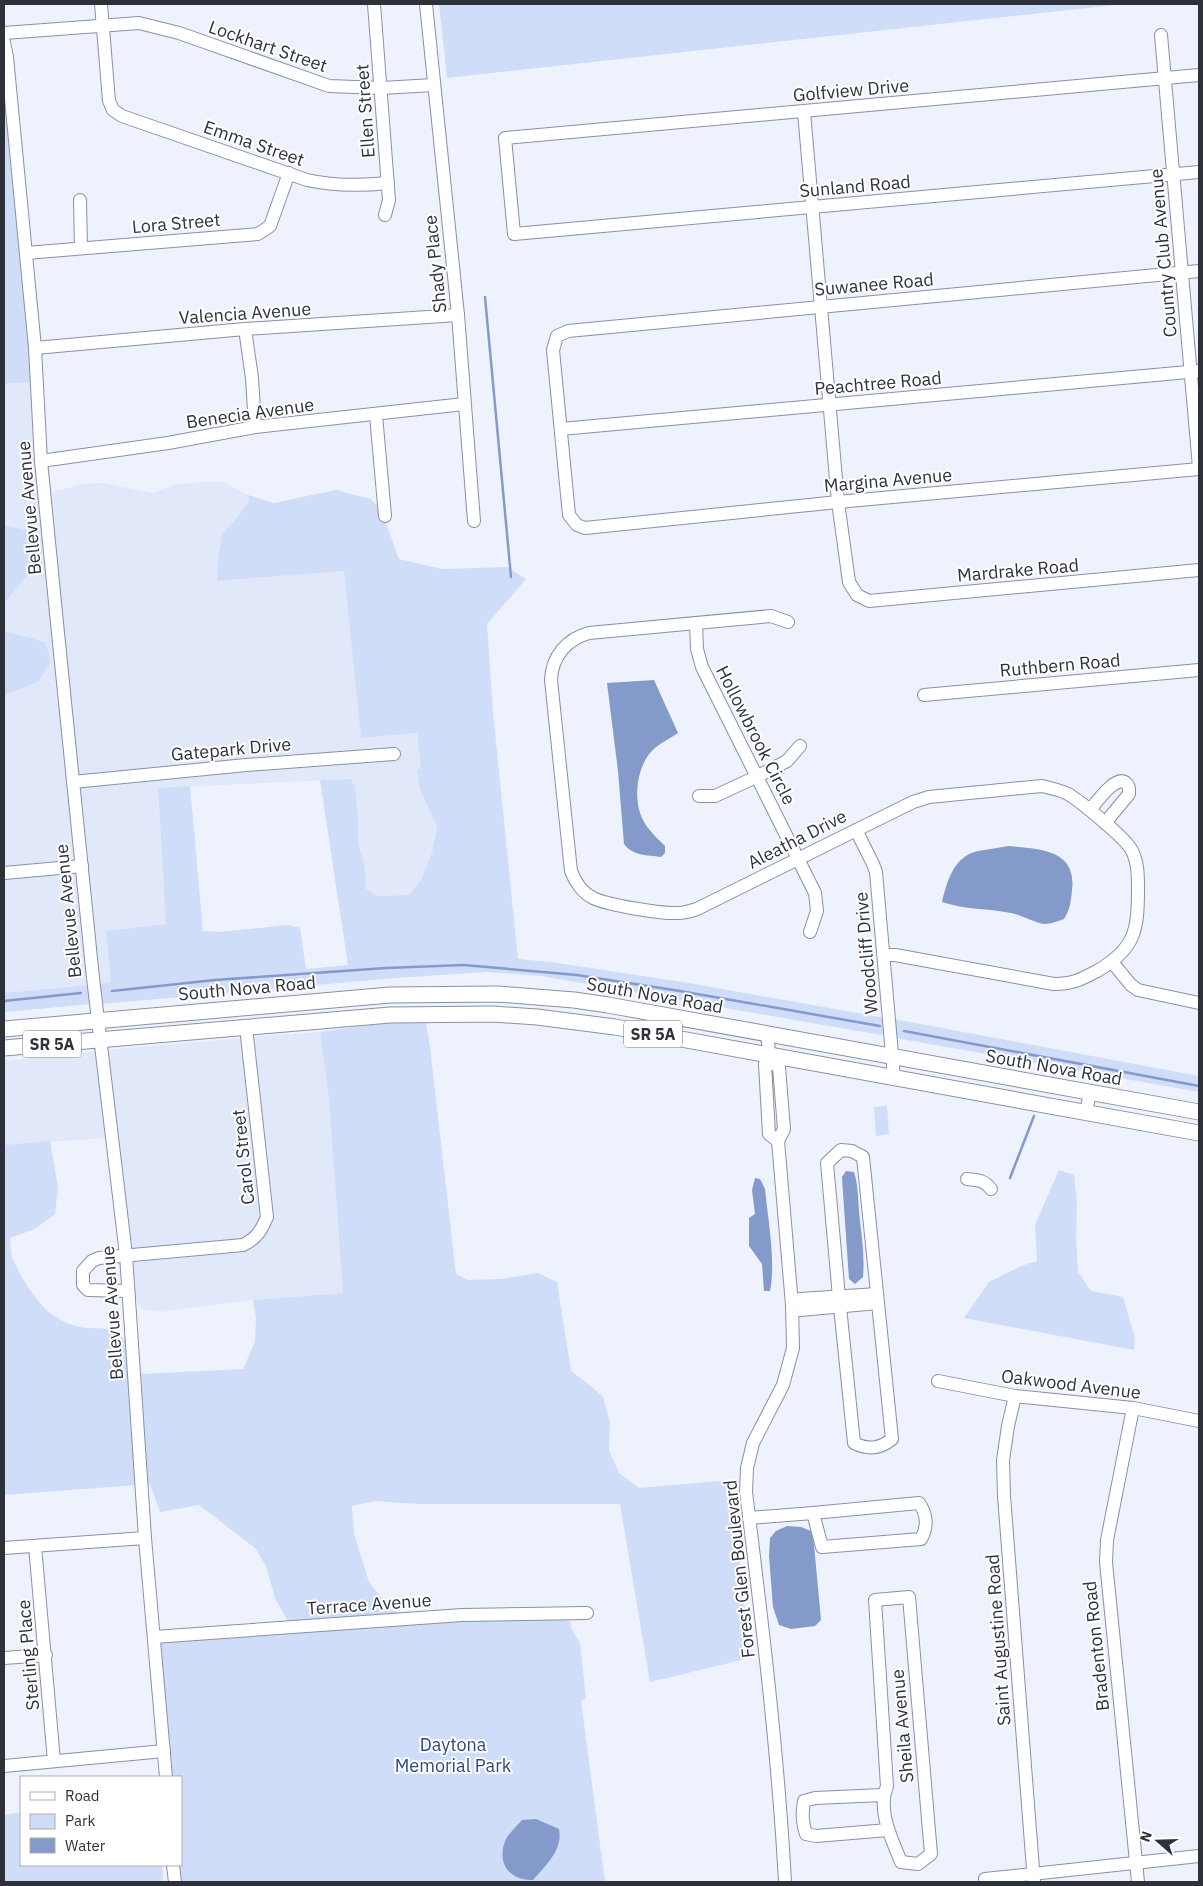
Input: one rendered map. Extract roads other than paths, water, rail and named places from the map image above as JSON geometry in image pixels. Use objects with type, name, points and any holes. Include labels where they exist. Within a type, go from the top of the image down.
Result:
[{"type":"main road","name":"South Nova Road","points":[[98,1020],[390,995],[460,994],[538,997],[608,1005],[1199,1112]]},
{"type":"main road","name":"SR 5A","points":[[4,1048],[416,1014],[493,1014],[537,1017],[615,1027],[770,1058],[894,1077],[1199,1133]]},
{"type":"main road","name":"SR 5A","points":[[4,1028],[98,1020]]},
{"type":"street","points":[[101,4],[102,26]]},
{"type":"street","name":"Ellen Street","points":[[374,4],[389,200],[385,215]]},
{"type":"street","name":"Shady Place","points":[[426,4],[458,315],[474,521]]},
{"type":"street","name":"Lockhart Street","points":[[4,33],[139,23],[166,29],[329,86],[381,88],[434,85]]},
{"type":"street","name":"Emma Street","points":[[102,26],[109,101],[113,110],[122,116],[306,180],[330,185],[362,186],[388,183]]},
{"type":"street","name":"Country Club Avenue","points":[[1161,35],[1182,272],[1195,371],[1199,468]]},
{"type":"street","name":"Bellevue Avenue","points":[[4,42],[8,65],[35,348],[41,461],[73,782],[100,1040],[126,1255],[145,1538],[166,1776]]},
{"type":"street","name":"Golfview Drive","points":[[514,234],[506,138],[1199,75]]},
{"type":"street","points":[[804,112],[838,502]]},
{"type":"street","name":"Sunland Road","points":[[514,234],[1199,172]]},
{"type":"street","name":"Lora Street","points":[[26,252],[258,234],[270,226],[289,174]]},
{"type":"street","points":[[80,200],[81,248]]},
{"type":"street","name":"Suwanee Road","points":[[561,429],[553,360],[555,340],[560,334],[568,330],[1199,271]]},
{"type":"street","name":"Valencia Avenue","points":[[35,348],[246,329],[458,315]]},
{"type":"street","points":[[246,329],[255,427]]},
{"type":"street","name":"Peachtree Road","points":[[561,429],[1195,371]]},
{"type":"street","name":"Benecia Avenue","points":[[41,461],[168,443],[255,427],[464,404]]},
{"type":"street","points":[[376,415],[385,516]]},
{"type":"street","name":"Margina Avenue","points":[[561,429],[569,515],[573,522],[580,527],[593,528],[838,502],[1199,468]]},
{"type":"street","name":"Mardrake Road","points":[[838,502],[849,582],[857,595],[869,601],[1199,570]]},
{"type":"street","name":"Aleatha Drive","points":[[788,622],[770,616],[590,633],[581,635],[569,642],[555,660],[552,673],[569,864],[573,877],[587,894],[599,900],[677,913],[697,909],[897,808],[929,797],[1042,786],[1068,794],[1090,810],[1131,848],[1138,868],[1138,916],[1136,930],[1126,948],[1112,962],[1084,978],[1061,984],[895,955],[884,955]]},
{"type":"street","name":"Hollowbrook Circle","points":[[696,623],[698,658],[815,893],[817,903],[815,919],[810,932]]},
{"type":"street","name":"Ruthbern Road","points":[[924,695],[1199,670]]},
{"type":"street","points":[[698,796],[715,796],[756,777],[787,761],[800,746]]},
{"type":"street","name":"Gatepark Drive","points":[[73,782],[246,765],[394,754]]},
{"type":"street","points":[[1090,810],[1115,782],[1122,781],[1127,783],[1129,788],[1128,794],[1105,823]]},
{"type":"street","name":"Woodcliff Drive","points":[[856,830],[874,864],[876,872],[894,1077]]},
{"type":"street","points":[[4,873],[82,866]]},
{"type":"street","points":[[1112,962],[1131,985],[1138,990],[1199,1003]]},
{"type":"street","points":[[537,1017],[538,997]]},
{"type":"street","name":"Carol Street","points":[[128,1291],[88,1290],[83,1285],[82,1277],[87,1265],[99,1258],[243,1245],[260,1234],[267,1217],[246,1027]]},
{"type":"street","points":[[767,1033],[770,1058]]},
{"type":"street","name":"Forest Glen Boulevard","points":[[770,1058],[765,1064],[769,1134],[778,1141],[792,1305],[793,1348],[783,1384],[753,1443],[747,1468],[746,1492],[782,1821],[785,1882]]},
{"type":"street","points":[[1086,1112],[1090,1093]]},
{"type":"street","points":[[841,1150],[852,1151],[863,1157],[892,1439],[883,1446],[872,1448],[854,1443],[839,1302],[827,1163],[841,1150]]},
{"type":"street","points":[[966,1179],[986,1182],[991,1189]]},
{"type":"street","points":[[792,1305],[800,1310],[839,1302],[878,1298]]},
{"type":"street","name":"Oakwood Avenue","points":[[938,1381],[1015,1396],[1133,1408],[1199,1422]]},
{"type":"street","name":"Saint Augustine Road","points":[[1015,1396],[1008,1426],[1004,1460],[1004,1496],[1034,1878]]},
{"type":"street","name":"Bradenton Road","points":[[1133,1408],[1108,1540],[1106,1562],[1138,1882]]},
{"type":"street","points":[[749,1518],[919,1503],[924,1509],[925,1532],[921,1539],[822,1547],[813,1513]]},
{"type":"street","points":[[4,1548],[145,1538]]},
{"type":"street","name":"Sterling Place","points":[[35,1546],[54,1761]]},
{"type":"street","name":"Sheila Avenue","points":[[909,1597],[931,1854],[918,1864],[901,1862],[888,1830],[883,1795],[887,1786],[875,1600],[909,1597]]},
{"type":"street","name":"Terrace Avenue","points":[[154,1637],[462,1615],[587,1613]]},
{"type":"street","points":[[4,1658],[46,1655]]},
{"type":"street","points":[[4,1766],[164,1751]]},
{"type":"street","points":[[883,1795],[815,1798],[804,1801],[802,1819],[806,1834],[816,1836],[888,1830]]},
{"type":"street","points":[[782,1821],[802,1819]]},
{"type":"street","points":[[984,1879],[1034,1878],[1199,1856]]},
{"type":"street","points":[[173,1866],[175,1882]]},
{"type":"water","points":[[654,680],[678,733],[658,746],[649,755],[640,772],[638,782],[638,802],[643,820],[665,846],[665,853],[661,857],[636,853],[624,844],[618,771],[607,683]]},
{"type":"water","points":[[1009,846],[1043,850],[1062,859],[1068,866],[1072,876],[1072,890],[1071,902],[1064,919],[1044,924],[1011,913],[942,902],[949,878],[963,858],[978,851]]},
{"type":"water","points":[[846,1171],[854,1172],[858,1191],[864,1260],[863,1277],[855,1284],[849,1279],[842,1177]]},
{"type":"water","points":[[755,1178],[760,1179],[765,1189],[772,1254],[770,1291],[764,1291],[762,1264],[749,1246],[749,1218],[755,1214],[752,1190]]},
{"type":"water","points":[[787,1526],[801,1527],[811,1531],[821,1620],[815,1626],[791,1629],[779,1625],[773,1607],[769,1556],[770,1538],[776,1531]]},
{"type":"water","points":[[536,1819],[559,1829],[560,1837],[556,1850],[548,1863],[533,1880],[524,1879],[517,1877],[506,1868],[502,1855],[503,1847],[508,1836],[522,1820]]},
{"type":"waterway","points":[[485,297],[511,577]]},
{"type":"waterway","points":[[112,991],[215,980],[386,968],[464,965],[577,975],[880,1026]]},
{"type":"waterway","points":[[4,1001],[81,993]]},
{"type":"waterway","points":[[904,1031],[1199,1086]]},
{"type":"waterway","points":[[1010,1178],[1034,1116]]},
{"type":"park label","name":"Daytona Memorial Park","points":[[453,1754]]}]
